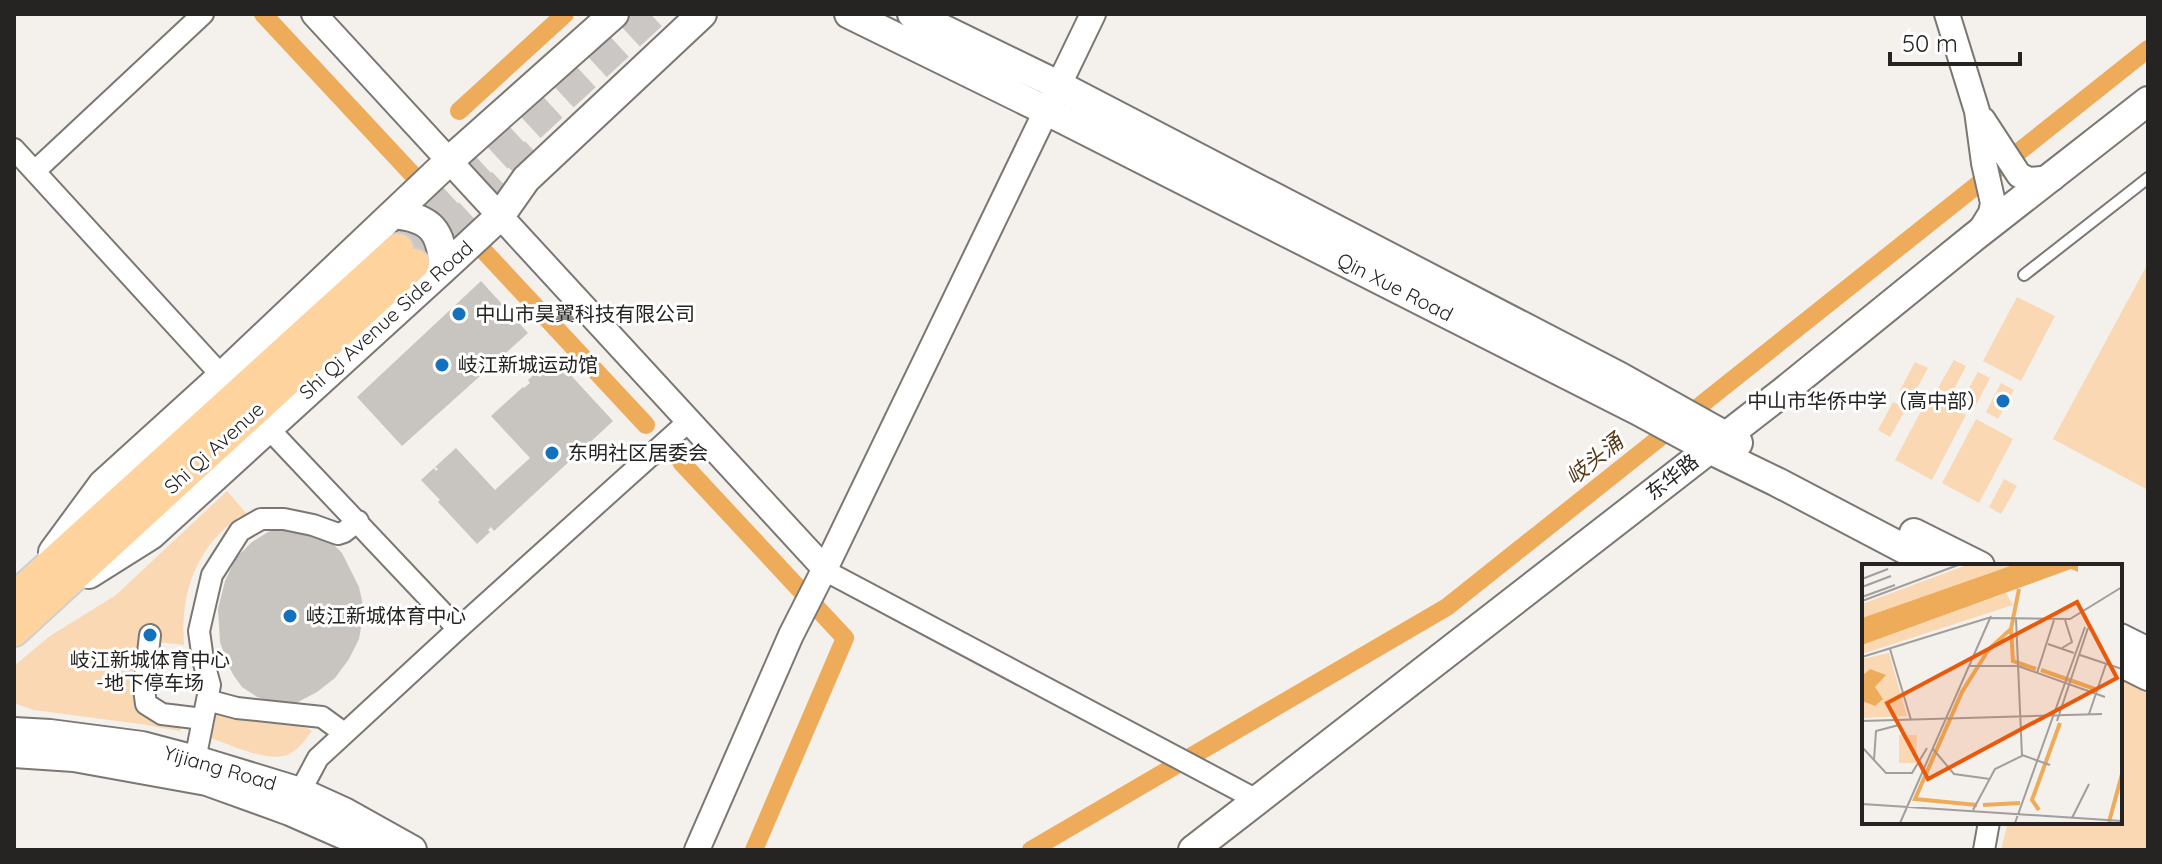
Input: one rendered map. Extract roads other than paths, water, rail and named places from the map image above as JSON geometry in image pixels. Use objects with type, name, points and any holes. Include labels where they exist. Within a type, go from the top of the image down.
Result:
[{"type":"main road","points":[[31,594],[103,484],[449,161],[614,14]]},
{"type":"main road","name":"Shi Qi Avenue Side Road","points":[[31,594],[151,535],[268,428],[418,260],[500,216],[526,179],[702,14]]},
{"type":"main road","name":"Qin Xue Road","points":[[849,14],[1647,403]]},
{"type":"main road","name":"Qin Xue Road","points":[[912,14],[1060,86],[1647,403],[1933,564]]},
{"type":"main road","name":"东华路","points":[[1220,850],[1724,446],[1974,237],[2148,101]]},
{"type":"main road","name":"东华路","points":[[1193,850],[2148,125]]},
{"type":"main road","points":[[394,214],[413,216],[427,223],[436,234],[442,248],[418,260]]},
{"type":"main road","name":"Shi Qi Avenue","points":[[14,631],[31,594],[418,260]]},
{"type":"main road","name":"Qin Xue Road","points":[[1724,446],[1976,564]]},
{"type":"main road","points":[[2122,639],[2148,652]]},
{"type":"main road","points":[[2122,663],[2148,676]]},
{"type":"main road","name":"Yijiang Road","points":[[14,729],[142,746],[195,760],[295,801],[372,850]]},
{"type":"main road","name":"Yijiang Road","points":[[14,753],[74,757],[207,781],[344,812],[412,850]]},
{"type":"street","points":[[35,171],[203,14]]},
{"type":"street","points":[[314,14],[825,570],[1257,800]]},
{"type":"street","points":[[671,43],[719,14]]},
{"type":"street","points":[[697,850],[791,635],[1093,14]]},
{"type":"street","points":[[1947,14],[1994,157],[1993,203],[1987,221],[1974,237]]},
{"type":"street","points":[[14,149],[222,376]]},
{"type":"street","points":[[1994,157],[2029,180],[2053,178]]},
{"type":"street","points":[[295,801],[318,758],[689,421]]},
{"type":"street","points":[[268,428],[458,629]]},
{"type":"street","points":[[195,760],[210,685],[199,631],[204,604],[212,575],[240,531],[261,519],[284,519],[338,534],[358,521]]},
{"type":"street","points":[[150,635],[144,689],[146,704],[162,714],[237,708],[322,717],[344,733]]},
{"type":"street","points":[[1984,850],[1989,824]]},
{"type":"lane","points":[[2024,275],[2148,178]]},
{"type":"waterway","points":[[263,14],[646,425]]},
{"type":"waterway","points":[[459,111],[565,14]]},
{"type":"waterway","name":"岐头涌","points":[[1031,850],[1447,607],[2148,49]]},
{"type":"waterway","points":[[681,462],[845,638],[754,850]]},
{"type":"tunnel","points":[[398,249],[653,14]]},
{"type":"tunnel","points":[[414,264],[542,146]]},
{"type":"place","name":"中山市昊翼科技有限公司","points":[[459,314]]},
{"type":"place","name":"岐江新城运动馆","points":[[442,365]]},
{"type":"place","name":"中山市华侨中学（高中部）","points":[[2003,401]]},
{"type":"place","name":"东明社区居委会","points":[[552,453]]},
{"type":"place","name":"岐江新城体育中心","points":[[290,616]]},
{"type":"place","name":"岐江新城体育中心 -地下停车场","points":[[150,635]]}]
